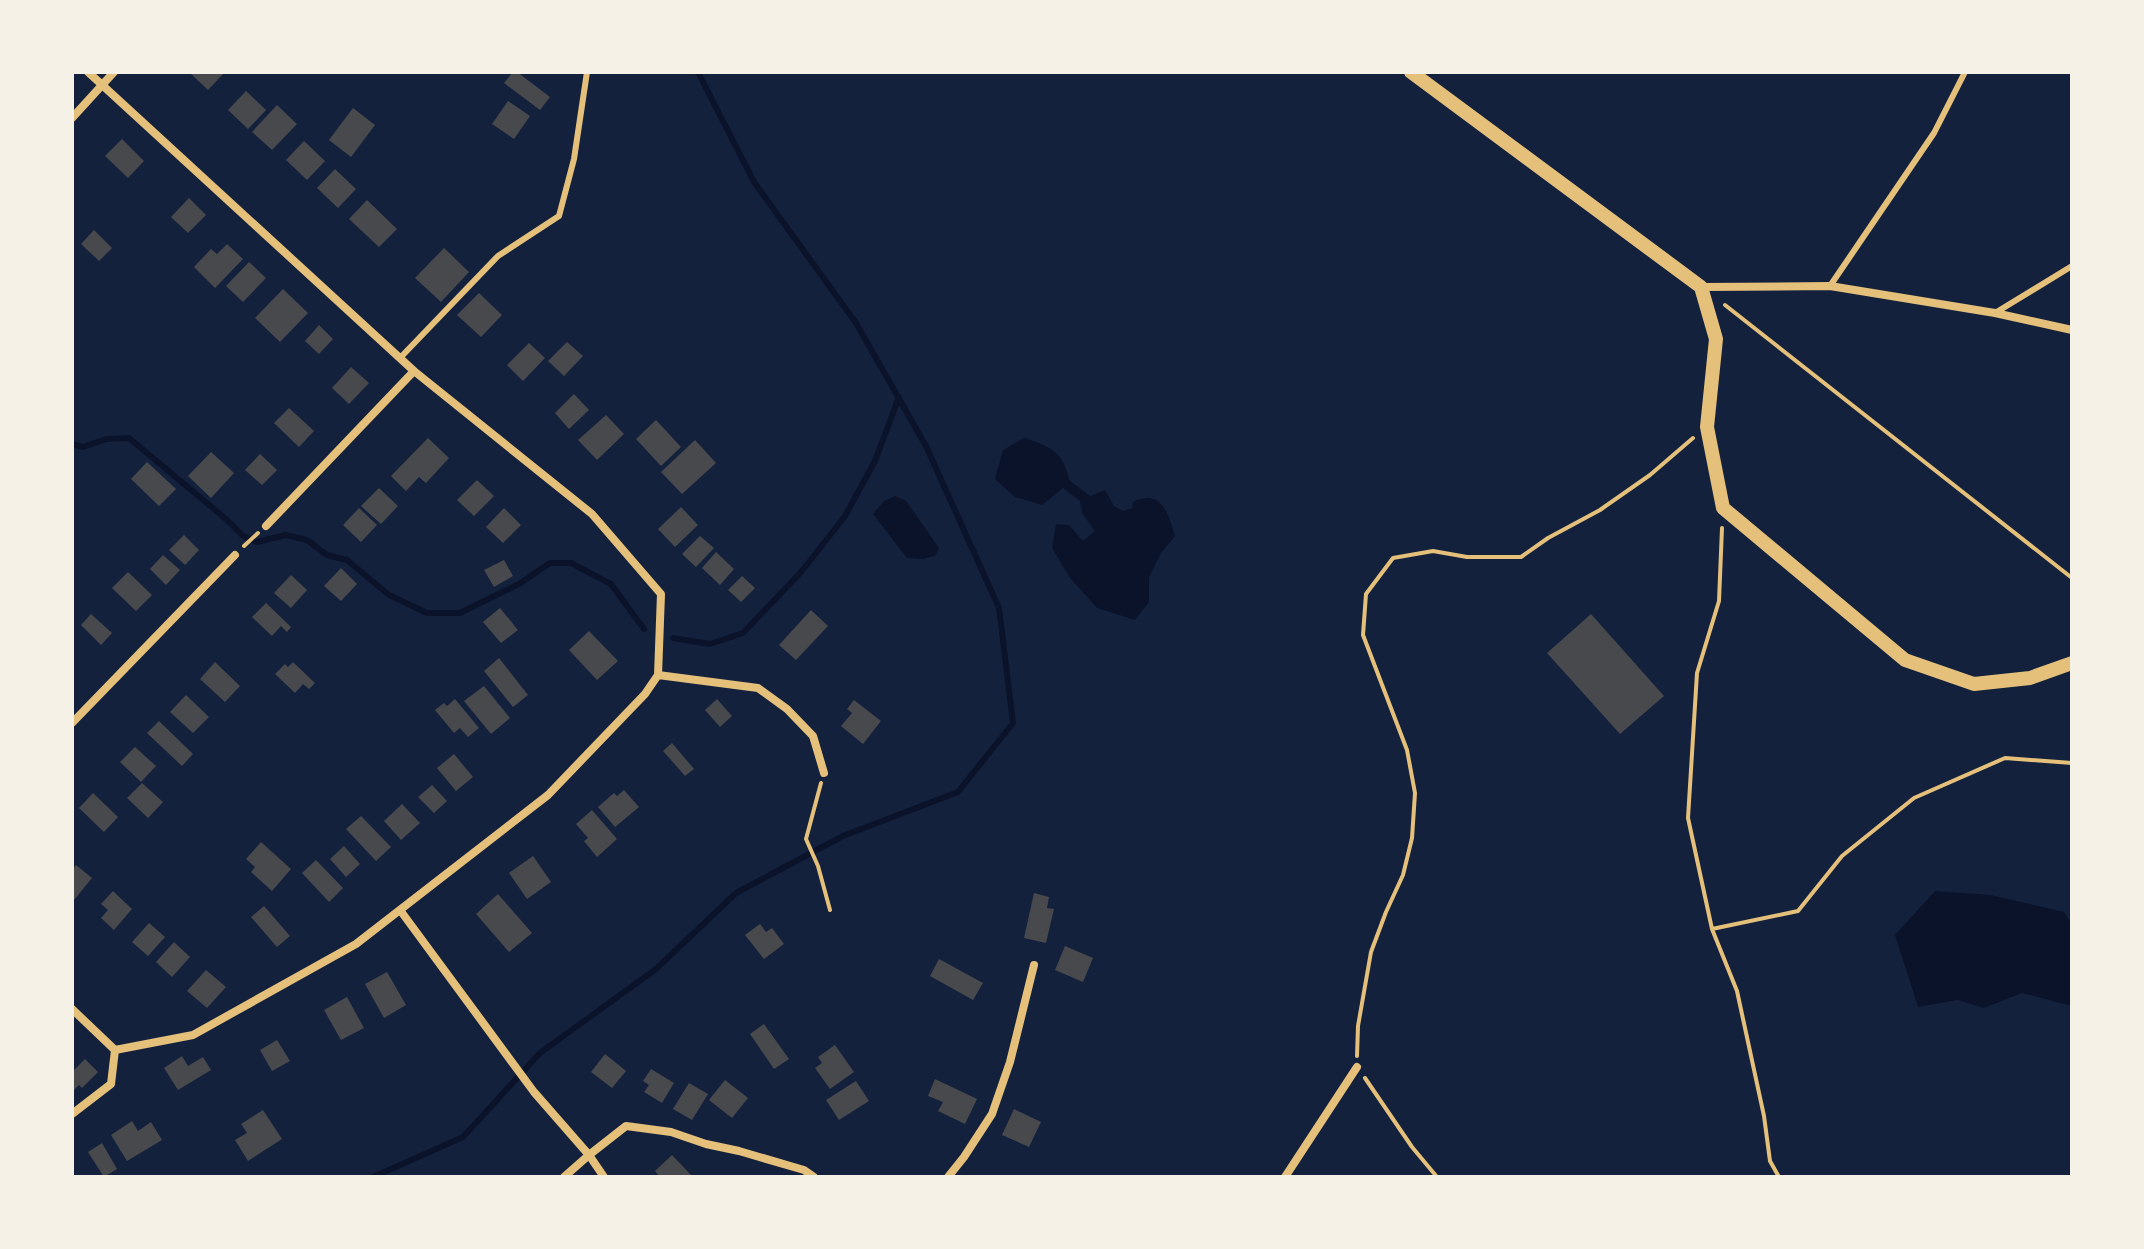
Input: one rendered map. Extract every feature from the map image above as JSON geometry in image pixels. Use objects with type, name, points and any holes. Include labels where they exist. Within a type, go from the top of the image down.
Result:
[{"type":"street","points":[[88,72],[414,371],[592,514],[661,594],[658,675],[645,694],[548,795],[356,944],[193,1035],[115,1050]]},
{"type":"street","points":[[72,118],[114,72]]},
{"type":"street","points":[[1411,72],[1701,287],[1830,286],[1995,313],[2072,330]]},
{"type":"street","points":[[1701,287],[1716,339],[1707,427],[1723,508],[1905,660],[1974,684],[2030,678],[2072,663]]},
{"type":"street","points":[[266,526],[414,371]]},
{"type":"street","points":[[72,723],[235,555]]},
{"type":"street","points":[[658,675],[758,688],[787,709],[813,736],[824,773]]},
{"type":"street","points":[[400,910],[509,1060],[604,1177]]},
{"type":"street","points":[[948,1177],[992,1114],[1010,1062],[1034,965]]},
{"type":"street","points":[[72,1009],[115,1050]]},
{"type":"street","points":[[72,1114],[111,1084],[115,1050]]},
{"type":"street","points":[[1285,1177],[1357,1067]]},
{"type":"street","points":[[564,1177],[626,1126],[671,1132],[804,1170],[814,1177]]},
{"type":"lane","points":[[400,358],[498,256],[559,216],[574,159],[587,72]]},
{"type":"lane","points":[[1830,286],[1934,133],[1965,72]]},
{"type":"lane","points":[[1995,313],[2072,266]]},
{"type":"path","points":[[1701,287],[2072,578]]},
{"type":"path","points":[[1437,1177],[1412,1147],[1357,1067],[1358,1026],[1371,952],[1403,875],[1412,838],[1415,793],[1407,750],[1363,635],[1366,594],[1393,558],[1433,551],[1467,557],[1521,557],[1548,538],[1600,510],[1650,475],[1707,427]]},
{"type":"path","points":[[1723,508],[1719,601],[1697,673],[1688,818],[1712,929],[1737,991],[1764,1116],[1770,1161],[1779,1177]]},
{"type":"path","points":[[235,555],[266,526]]},
{"type":"path","points":[[1712,929],[1798,911],[1842,856],[1914,798],[2005,758],[2072,763]]},
{"type":"path","points":[[824,773],[806,839],[818,866],[830,910]]},
{"type":"water","points":[[1024,438],[1054,452],[1064,463],[1069,480],[1090,496],[1105,490],[1114,506],[1123,511],[1132,508],[1133,502],[1151,498],[1166,512],[1175,536],[1161,553],[1149,577],[1149,602],[1135,620],[1097,608],[1070,578],[1052,548],[1056,524],[1069,525],[1083,541],[1095,531],[1082,513],[1080,501],[1063,488],[1042,505],[1015,497],[995,479],[1003,450]]},
{"type":"water","points":[[895,496],[906,501],[939,548],[935,556],[907,558],[873,514],[884,501]]},
{"type":"water","points":[[1935,891],[1991,895],[2064,912],[2072,924],[2072,1006],[2022,993],[1984,1008],[1958,1000],[1918,1007],[1895,935]]},
{"type":"building","points":[[189,72],[225,72],[208,90]]},
{"type":"building","points":[[513,72],[550,97],[540,110],[504,83]]},
{"type":"building","points":[[246,91],[266,110],[248,129],[228,110]]},
{"type":"building","points":[[508,101],[530,116],[514,139],[492,124]]},
{"type":"building","points":[[277,105],[297,124],[272,150],[252,132]]},
{"type":"building","points":[[353,108],[375,125],[351,157],[329,140]]},
{"type":"building","points":[[122,139],[144,161],[128,178],[105,156]]},
{"type":"building","points":[[304,141],[325,161],[307,180],[286,160]]},
{"type":"building","points":[[335,169],[356,189],[338,208],[317,188]]},
{"type":"building","points":[[189,198],[206,215],[188,233],[171,217]]},
{"type":"building","points":[[367,200],[397,229],[379,247],[349,219]]},
{"type":"building","points":[[94,230],[112,248],[99,261],[81,244]]},
{"type":"building","points":[[227,244],[243,259],[215,288],[194,267],[211,249],[217,254]]},
{"type":"building","points":[[444,248],[469,272],[441,302],[415,278]]},
{"type":"building","points":[[249,262],[266,278],[243,302],[226,286]]},
{"type":"building","points":[[283,289],[308,313],[280,342],[255,318]]},
{"type":"building","points":[[479,293],[502,315],[481,337],[457,315]]},
{"type":"building","points":[[319,325],[333,339],[319,354],[305,341]]},
{"type":"building","points":[[567,342],[583,356],[564,376],[548,361]]},
{"type":"building","points":[[529,343],[545,358],[523,381],[507,365]]},
{"type":"building","points":[[351,367],[369,383],[349,404],[332,388]]},
{"type":"building","points":[[574,394],[589,410],[569,429],[555,413]]},
{"type":"building","points":[[289,408],[314,431],[299,447],[274,423]]},
{"type":"building","points":[[606,415],[624,434],[597,460],[578,440]]},
{"type":"building","points":[[656,420],[681,447],[661,466],[636,439]]},
{"type":"building","points":[[428,438],[449,458],[426,483],[419,477],[406,491],[391,476]]},
{"type":"building","points":[[695,440],[716,463],[682,494],[661,472]]},
{"type":"building","points":[[211,452],[234,473],[211,498],[188,476]]},
{"type":"building","points":[[260,454],[277,470],[262,485],[245,470]]},
{"type":"building","points":[[147,462],[176,489],[159,506],[131,479]]},
{"type":"building","points":[[477,480],[494,496],[474,516],[457,500]]},
{"type":"building","points":[[379,488],[398,506],[381,524],[361,506]]},
{"type":"building","points":[[681,507],[698,525],[675,547],[658,529]]},
{"type":"building","points":[[359,508],[377,525],[361,542],[343,525]]},
{"type":"building","points":[[504,508],[521,525],[503,543],[486,527]]},
{"type":"building","points":[[184,535],[199,550],[185,565],[169,550]]},
{"type":"building","points":[[700,536],[714,548],[696,567],[682,554]]},
{"type":"building","points":[[716,552],[734,569],[720,585],[702,568]]},
{"type":"building","points":[[163,555],[180,570],[166,585],[150,569]]},
{"type":"building","points":[[504,560],[513,576],[494,587],[484,570]]},
{"type":"building","points":[[341,568],[357,584],[341,601],[324,586]]},
{"type":"building","points":[[128,572],[152,595],[136,611],[112,588]]},
{"type":"building","points":[[291,575],[307,590],[291,608],[274,593]]},
{"type":"building","points":[[742,576],[755,588],[741,602],[728,590]]},
{"type":"building","points":[[266,603],[291,627],[287,632],[281,626],[272,636],[252,617]]},
{"type":"building","points":[[500,608],[518,630],[501,643],[483,622]]},
{"type":"building","points":[[811,610],[828,626],[796,660],[779,645]]},
{"type":"building","points":[[91,614],[112,633],[101,645],[81,625]]},
{"type":"building","points":[[1591,614],[1664,696],[1620,734],[1547,653]]},
{"type":"building","points":[[589,631],[618,661],[597,680],[569,650]]},
{"type":"building","points":[[499,658],[528,695],[513,707],[484,671]]},
{"type":"building","points":[[215,662],[240,686],[225,702],[200,679]]},
{"type":"building","points":[[293,662],[315,683],[309,689],[303,684],[295,693],[275,674],[285,664],[288,667]]},
{"type":"building","points":[[484,686],[510,718],[491,734],[464,701]]},
{"type":"building","points":[[186,695],[209,717],[193,733],[170,712]]},
{"type":"building","points":[[455,699],[479,728],[468,737],[460,728],[454,733],[435,710]]},
{"type":"building","points":[[717,699],[732,716],[720,727],[705,710]]},
{"type":"building","points":[[854,700],[881,721],[863,744],[841,726],[852,713],[847,709]]},
{"type":"building","points":[[159,721],[193,754],[182,766],[147,733]]},
{"type":"building","points":[[672,743],[694,769],[685,776],[663,751]]},
{"type":"building","points":[[135,747],[156,766],[141,782],[120,762]]},
{"type":"building","points":[[454,754],[473,777],[456,791],[437,768]]},
{"type":"building","points":[[142,783],[163,802],[148,818],[127,798]]},
{"type":"building","points":[[432,785],[447,801],[434,813],[418,797]]},
{"type":"building","points":[[624,790],[639,807],[615,827],[598,807],[614,793],[617,796]]},
{"type":"building","points":[[93,793],[118,817],[104,832],[79,808]]},
{"type":"building","points":[[402,804],[420,823],[401,840],[384,821]]},
{"type":"building","points":[[592,810],[617,839],[597,857],[584,841],[588,838],[576,824]]},
{"type":"building","points":[[361,816],[391,847],[376,861],[346,829]]},
{"type":"building","points":[[261,842],[291,869],[272,891],[251,872],[255,867],[246,859]]},
{"type":"building","points":[[344,846],[360,864],[346,877],[330,859]]},
{"type":"building","points":[[533,856],[551,882],[527,899],[509,873]]},
{"type":"building","points":[[316,860],[343,888],[329,902],[302,873]]},
{"type":"building","points":[[76,865],[92,878],[74,900],[72,870]]},
{"type":"building","points":[[113,891],[132,909],[114,930],[101,918],[108,910],[101,904]]},
{"type":"building","points":[[1034,893],[1049,897],[1047,908],[1054,909],[1046,943],[1024,938]]},
{"type":"building","points":[[498,894],[532,933],[509,952],[476,914]]},
{"type":"building","points":[[264,906],[290,936],[277,947],[251,917]]},
{"type":"building","points":[[149,923],[165,937],[148,956],[132,942]]},
{"type":"building","points":[[760,924],[766,932],[772,928],[784,944],[764,959],[745,935]]},
{"type":"building","points":[[174,942],[190,957],[172,977],[156,962]]},
{"type":"building","points":[[1065,946],[1093,958],[1083,982],[1055,970]]},
{"type":"building","points":[[939,959],[983,983],[973,1000],[930,976]]},
{"type":"building","points":[[206,970],[226,987],[207,1008],[187,991]]},
{"type":"building","points":[[387,972],[406,1005],[384,1018],[365,984]]},
{"type":"building","points":[[347,997],[364,1028],[341,1040],[324,1010]]},
{"type":"building","points":[[764,1024],[789,1059],[774,1069],[750,1034]]},
{"type":"building","points":[[277,1040],[290,1061],[272,1071],[260,1050]]},
{"type":"building","points":[[835,1045],[854,1072],[830,1089],[815,1068],[822,1063],[818,1057]]},
{"type":"building","points":[[605,1054],[626,1071],[612,1088],[591,1072]]},
{"type":"building","points":[[182,1056],[188,1066],[203,1057],[211,1070],[178,1090],[164,1068]]},
{"type":"building","points":[[85,1059],[98,1072],[82,1088],[79,1085],[72,1092],[72,1072]]},
{"type":"building","points":[[651,1069],[674,1083],[662,1103],[644,1092],[649,1085],[643,1081]]},
{"type":"building","points":[[935,1079],[977,1099],[965,1124],[938,1111],[943,1102],[928,1096]]},
{"type":"building","points":[[725,1080],[748,1098],[732,1118],[709,1100]]},
{"type":"building","points":[[856,1081],[869,1101],[839,1120],[826,1100]]},
{"type":"building","points":[[689,1083],[708,1094],[692,1120],[673,1109]]},
{"type":"building","points":[[1014,1109],[1041,1122],[1029,1147],[1002,1135]]},
{"type":"building","points":[[263,1110],[282,1139],[248,1161],[235,1140],[247,1133],[241,1124]]},
{"type":"building","points":[[132,1121],[138,1131],[151,1122],[162,1140],[127,1161],[111,1135]]},
{"type":"building","points":[[102,1143],[117,1169],[104,1177],[88,1152]]},
{"type":"building","points":[[672,1155],[693,1177],[660,1177],[655,1171]]},
{"type":"waterway","points":[[373,1177],[463,1137],[540,1053],[656,969],[736,893],[843,836],[958,792],[1013,723],[999,608],[926,446],[856,323],[754,182],[698,72]]},
{"type":"waterway","points":[[673,638],[710,644],[743,633],[802,571],[845,516],[875,461],[899,397]]},
{"type":"waterway","points":[[72,444],[83,447],[106,439],[129,438],[243,536],[257,542],[286,535],[307,540],[327,555],[347,560],[389,595],[427,613],[460,613],[519,584],[550,563],[571,563],[611,584],[644,629]]}]
